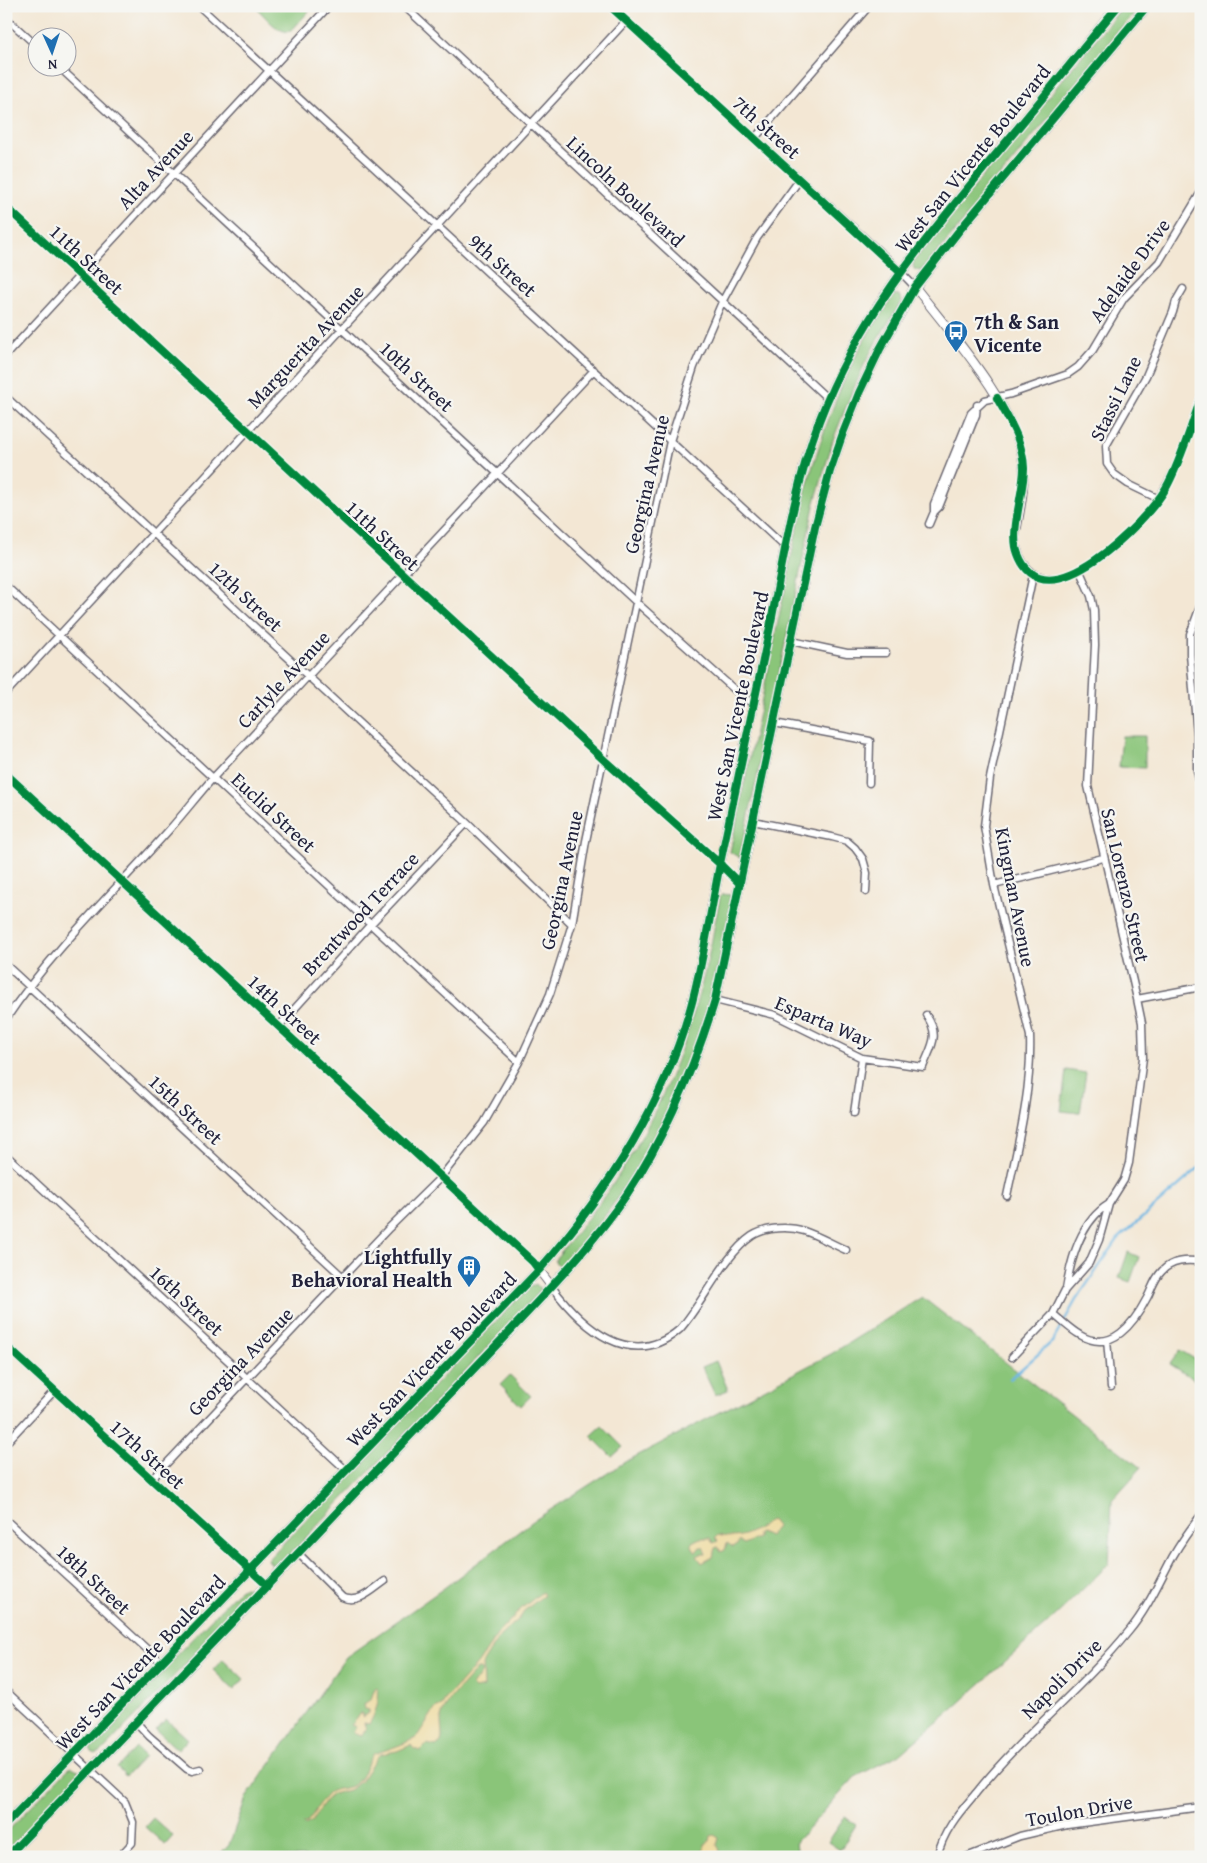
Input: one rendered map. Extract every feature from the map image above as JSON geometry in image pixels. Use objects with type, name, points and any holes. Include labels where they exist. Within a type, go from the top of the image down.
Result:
[{"type":"main road","name":"West San Vicente Boulevard","points":[[6,1824],[539,1270],[573,1231],[608,1182],[632,1143],[662,1085],[690,1009],[708,931],[720,864],[755,704],[799,484],[817,426],[828,399],[855,342],[900,272],[1118,6]]},
{"type":"main road","points":[[7,1857],[240,1613],[299,1554],[552,1287],[609,1220],[651,1154],[669,1122],[703,1041],[715,1000],[815,527],[830,471],[859,393],[880,349],[915,287],[964,224],[1147,6]]},
{"type":"street","name":"9th Street","points":[[199,6],[786,547]]},
{"type":"street","name":"Alta Avenue","points":[[6,355],[329,6]]},
{"type":"street","name":"Lincoln Boulevard","points":[[404,6],[828,399]]},
{"type":"street","name":"7th Street","points":[[610,6],[900,272],[915,287],[972,361],[997,398],[1016,432],[1022,451],[1024,469],[1015,538],[1018,556],[1033,575]]},
{"type":"street","points":[[755,138],[870,6]]},
{"type":"street","points":[[6,18],[28,38]]},
{"type":"street","name":"Marguerita Avenue","points":[[6,693],[344,329],[626,21]]},
{"type":"street","name":"10th Street","points":[[71,78],[344,329],[636,602],[745,700],[755,704]]},
{"type":"street","name":"Georgina Avenue","points":[[152,1479],[247,1377],[441,1177],[484,1123],[519,1062],[550,994],[572,924],[586,841],[670,441],[694,367],[722,302],[757,238],[800,179]]},
{"type":"street","name":"Adelaide Drive","points":[[929,524],[934,512],[934,504],[954,461],[970,413],[985,400],[1012,394],[1068,374],[1078,367],[1093,350],[1124,298],[1159,262],[1201,192]]},
{"type":"street","name":"11th Street","points":[[6,207],[249,430],[402,575],[740,884]]},
{"type":"street","name":"Stassi Lane","points":[[1159,499],[1128,484],[1114,474],[1107,464],[1106,446],[1146,376],[1174,312],[1176,301],[1183,289]]},
{"type":"street","name":"Carlyle Avenue","points":[[6,1019],[28,985],[74,932],[169,830],[213,778],[594,370]]},
{"type":"street","name":"12th Street","points":[[6,397],[467,823],[572,924]]},
{"type":"street","points":[[1033,575],[1043,578],[1054,578],[1079,570],[1119,542],[1142,520],[1159,499],[1174,470],[1201,399]]},
{"type":"street","name":"San Lorenzo Street","points":[[1065,1290],[1089,1263],[1099,1240],[1109,1204],[1124,1180],[1129,1163],[1143,1058],[1142,1023],[1088,786],[1095,646],[1094,610],[1091,596],[1079,570]]},
{"type":"street","name":"Kingman Avenue","points":[[1006,1196],[1028,1082],[1031,1056],[1030,1036],[994,885],[984,826],[986,805],[1033,575]]},
{"type":"street","name":"Euclid Street","points":[[6,586],[519,1062]]},
{"type":"street","points":[[1201,604],[1190,634],[1197,735],[1197,770],[1201,790]]},
{"type":"street","points":[[791,641],[847,653],[886,653]]},
{"type":"street","points":[[774,723],[870,742],[869,783]]},
{"type":"street","name":"14th Street","points":[[6,774],[534,1262],[552,1287]]},
{"type":"street","points":[[753,821],[832,837],[847,842],[856,848],[863,859],[867,873],[866,892]]},
{"type":"street","name":"Brentwood Terrace","points":[[279,1026],[371,924],[467,823]]},
{"type":"street","points":[[994,885],[1103,858]]},
{"type":"street","name":"15th Street","points":[[6,965],[343,1277]]},
{"type":"street","points":[[1137,999],[1201,987]]},
{"type":"street","name":"Esparta Way","points":[[715,1000],[776,1015],[862,1058],[923,1067],[935,1034],[933,1024],[926,1015]]},
{"type":"street","points":[[854,1113],[862,1058]]},
{"type":"street","name":"16th Street","points":[[6,1155],[346,1470]]},
{"type":"street","name":"San Lorenzo Street","points":[[1012,1357],[1053,1314],[1065,1290],[1070,1268],[1085,1227],[1100,1209],[1109,1204]]},
{"type":"street","points":[[552,1287],[593,1330],[607,1339],[631,1346],[652,1345],[672,1336],[680,1329],[738,1250],[754,1235],[776,1228],[790,1228],[804,1231],[846,1250]]},
{"type":"street","points":[[1053,1314],[1080,1335],[1092,1340],[1107,1340],[1127,1329],[1148,1297],[1155,1279],[1162,1270],[1170,1264],[1201,1262]]},
{"type":"street","points":[[1107,1340],[1110,1387]]},
{"type":"street","name":"17th Street","points":[[6,1346],[268,1586]]},
{"type":"street","points":[[6,1443],[55,1390]]},
{"type":"street","name":"Napoli Drive","points":[[937,1857],[948,1827],[990,1775],[1100,1664],[1130,1630],[1152,1599],[1173,1555],[1201,1515]]},
{"type":"street","name":"18th Street","points":[[6,1520],[161,1662]]},
{"type":"street","points":[[299,1554],[342,1597],[348,1600],[360,1598],[385,1581]]},
{"type":"street","points":[[6,1691],[125,1802],[132,1822],[132,1843],[119,1857]]},
{"type":"street","points":[[136,1722],[155,1742],[186,1769],[195,1771],[200,1769]]},
{"type":"street","name":"Toulon Drive","points":[[966,1857],[1020,1836],[1067,1825],[1201,1808]]},
{"type":"green space","points":[[255,6],[312,6],[291,31],[286,31],[276,27]]},
{"type":"green space","points":[[1123,6],[1140,6],[925,268],[920,271],[914,269],[914,260]]},
{"type":"green space","points":[[893,295],[899,295],[902,301],[876,342],[850,397],[833,440],[814,506],[740,858],[730,852],[804,496],[829,417],[851,366],[877,318]]},
{"type":"green space","points":[[1122,736],[1145,736],[1145,768],[1119,767]]},
{"type":"green space","points":[[723,894],[730,895],[733,901],[717,973],[696,1044],[672,1104],[642,1161],[606,1215],[566,1265],[561,1267],[555,1262],[557,1257],[596,1208],[623,1169],[643,1135],[663,1093],[681,1050],[696,1005],[720,897]]},
{"type":"green space","points":[[1066,1070],[1086,1073],[1080,1113],[1061,1111]]},
{"type":"green space","points":[[1128,1252],[1139,1257],[1130,1282],[1119,1278]]},
{"type":"green space","points":[[536,1284],[540,1289],[538,1295],[276,1569],[268,1560],[269,1558],[529,1287]]},
{"type":"green space","points":[[922,1297],[1141,1468],[1112,1500],[1109,1564],[1049,1622],[900,1754],[855,1777],[796,1842],[798,1857],[218,1857],[229,1845],[246,1798],[346,1657],[444,1588],[533,1521],[625,1462],[831,1354]]},
{"type":"green space","points":[[1180,1350],[1201,1363],[1201,1384],[1170,1364]]},
{"type":"green space","points":[[716,1361],[728,1390],[715,1395],[702,1367]]},
{"type":"green space","points":[[510,1375],[531,1396],[521,1406],[500,1385]]},
{"type":"green space","points":[[602,1426],[623,1447],[612,1457],[591,1436]]},
{"type":"green space","points":[[245,1587],[251,1590],[250,1597],[101,1752],[95,1754],[91,1752],[90,1747],[92,1743],[239,1590]]},
{"type":"green space","points":[[223,1659],[244,1679],[234,1690],[213,1670]]},
{"type":"green space","points":[[166,1719],[188,1739],[178,1750],[156,1730]]},
{"type":"green space","points":[[136,1748],[145,1756],[126,1776],[117,1768]]},
{"type":"green space","points":[[72,1767],[78,1770],[78,1777],[6,1852],[6,1833]]},
{"type":"green space","points":[[845,1817],[856,1825],[840,1850],[828,1842]]},
{"type":"green space","points":[[153,1818],[173,1836],[165,1845],[145,1827]]},
{"type":"sand","points":[[770,1520],[777,1527],[769,1536],[760,1532],[758,1533],[758,1538],[743,1544],[739,1541],[733,1547],[727,1543],[725,1550],[721,1552],[718,1547],[715,1548],[713,1557],[702,1563],[697,1556],[706,1554],[703,1547],[700,1547],[696,1552],[692,1546],[692,1542],[700,1538],[710,1538],[713,1543],[718,1541],[715,1538],[718,1535],[733,1537],[747,1534]]},
{"type":"sand","points":[[542,1592],[544,1595],[525,1610],[520,1618],[500,1636],[486,1657],[483,1662],[484,1687],[475,1689],[472,1686],[482,1672],[481,1669],[477,1669],[448,1703],[441,1718],[441,1742],[436,1746],[427,1744],[420,1751],[414,1749],[411,1745],[397,1751],[381,1754],[360,1782],[349,1790],[333,1794],[312,1821],[305,1825],[303,1824],[307,1822],[329,1793],[351,1786],[358,1781],[373,1754],[416,1738],[435,1709],[442,1706],[444,1701],[478,1663],[499,1632],[522,1608]]},
{"type":"sand","points":[[375,1688],[378,1689],[376,1707],[369,1724],[364,1723],[366,1729],[360,1736],[353,1733],[356,1727],[351,1725],[361,1713],[362,1717],[369,1713],[369,1710],[365,1709],[364,1704],[371,1699]]},
{"type":"sand","points":[[714,1835],[719,1838],[717,1845],[720,1850],[718,1854],[712,1853],[715,1857],[701,1857],[704,1844],[710,1841],[711,1836]]},
{"type":"waterway","points":[[1010,1379],[1053,1341],[1076,1300],[1118,1239],[1201,1166]]},
{"type":"cycle path","points":[[610,6],[900,272]]},
{"type":"cycle path","points":[[6,1824],[539,1270],[564,1241],[610,1179],[630,1147],[665,1079],[679,1043],[696,988],[797,495],[819,421],[834,385],[871,317],[914,255],[1118,6]]},
{"type":"cycle path","points":[[7,1857],[541,1298],[600,1230],[627,1194],[655,1148],[678,1100],[698,1051],[715,1000],[815,527],[830,471],[859,393],[880,349],[915,287],[958,232],[1147,6]]},
{"type":"cycle path","points":[[6,207],[740,884]]},
{"type":"cycle path","points":[[997,398],[1015,431],[1023,458],[1023,478],[1015,535],[1018,554],[1031,573],[1050,579],[1072,573],[1095,560],[1118,542],[1155,503],[1166,488],[1176,467],[1201,399]]},
{"type":"cycle path","points":[[6,774],[533,1262],[539,1270]]},
{"type":"cycle path","points":[[6,1346],[268,1586]]},
{"type":"place","name":"7th & San Vicente","points":[[956,353]]},
{"type":"place","name":"Lightfully Behavioral Health","points":[[469,1288]]}]
